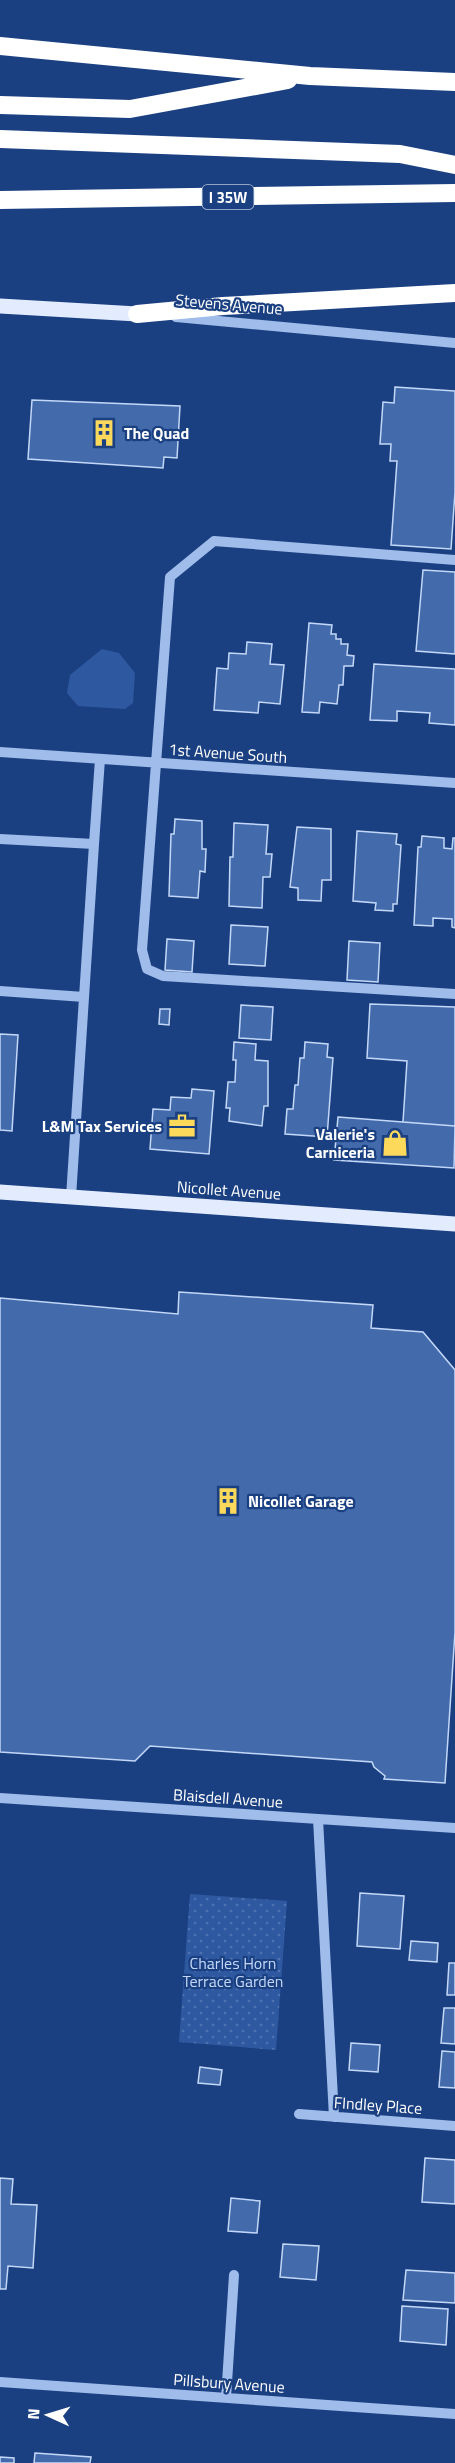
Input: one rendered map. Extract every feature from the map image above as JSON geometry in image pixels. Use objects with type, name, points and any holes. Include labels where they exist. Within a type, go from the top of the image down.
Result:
[{"type":"highway","points":[[0,46],[310,76],[455,82]]},
{"type":"highway","points":[[0,105],[130,109],[310,76]]},
{"type":"highway","points":[[0,139],[400,154],[455,165]]},
{"type":"highway","name":"I 35W","points":[[0,200],[455,193]]},
{"type":"highway","points":[[137,314],[223,306],[455,293]]},
{"type":"main road","name":"Stevens Avenue","points":[[0,306],[137,314]]},
{"type":"main road","name":"Nicollet Avenue","points":[[0,1192],[455,1224]]},
{"type":"street","name":"Stevens Avenue","points":[[137,314],[455,343]]},
{"type":"street","points":[[455,560],[214,541],[170,577],[142,950],[147,969],[163,976],[455,994]]},
{"type":"street","name":"1st Avenue South","points":[[0,752],[455,783]]},
{"type":"street","points":[[71,1197],[100,759]]},
{"type":"street","points":[[0,838],[94,844]]},
{"type":"street","points":[[0,991],[84,997]]},
{"type":"street","name":"Blaisdell Avenue","points":[[0,1798],[455,1828]]},
{"type":"street","points":[[318,1819],[334,2117]]},
{"type":"street","name":"FIndley Place","points":[[299,2114],[455,2126]]},
{"type":"street","points":[[226,2398],[234,2274]]},
{"type":"street","name":"Pillsbury Avenue","points":[[0,2382],[455,2414]]},
{"type":"green space","points":[[102,649],[119,653],[135,673],[133,703],[125,709],[78,706],[67,693],[70,675]]},
{"type":"green space","name":"Charles Horn Terrace Garden","points":[[190,1894],[287,1901],[276,2050],[179,2042]]},
{"type":"building","points":[[395,387],[455,391],[455,492],[451,549],[391,545],[397,461],[390,461],[391,444],[380,444],[383,402],[394,403]]},
{"type":"building","name":"The Quad","points":[[32,400],[180,406],[177,458],[164,457],[163,468],[28,459]]},
{"type":"building","points":[[423,570],[455,572],[455,654],[416,651]]},
{"type":"building","points":[[309,623],[332,625],[331,634],[336,634],[336,639],[341,639],[341,644],[348,644],[347,655],[354,656],[353,666],[344,666],[343,685],[339,685],[337,704],[320,702],[319,713],[302,712]]},
{"type":"building","points":[[247,642],[272,644],[270,664],[284,665],[280,704],[259,702],[258,713],[214,710],[217,668],[228,669],[229,653],[246,654]]},
{"type":"building","points":[[374,664],[455,669],[455,725],[429,723],[430,713],[397,711],[397,721],[370,720]]},
{"type":"building","points":[[175,819],[202,821],[202,849],[206,849],[205,872],[200,871],[198,898],[169,896],[171,834],[174,834]]},
{"type":"building","points":[[234,823],[268,825],[266,854],[272,854],[270,877],[263,877],[262,908],[229,906],[230,857],[233,857]]},
{"type":"building","points":[[297,827],[331,829],[331,880],[322,880],[321,901],[298,900],[298,888],[290,887]]},
{"type":"building","points":[[357,831],[397,834],[396,844],[401,845],[397,904],[393,904],[393,911],[375,910],[376,903],[353,901]]},
{"type":"building","points":[[422,836],[444,838],[444,848],[452,849],[453,838],[455,838],[455,928],[452,927],[452,919],[433,918],[433,926],[414,925],[418,847],[421,847]]},
{"type":"building","points":[[231,925],[268,927],[265,966],[229,964]]},
{"type":"building","points":[[167,939],[194,941],[192,972],[165,970]]},
{"type":"building","points":[[349,941],[380,943],[378,982],[347,980]]},
{"type":"building","points":[[370,1004],[455,1007],[455,1126],[403,1122],[407,1061],[367,1058]]},
{"type":"building","points":[[241,1005],[273,1007],[271,1040],[239,1038]]},
{"type":"building","points":[[160,1009],[170,1009],[169,1025],[159,1024]]},
{"type":"building","points":[[0,1034],[18,1035],[12,1131],[0,1130]]},
{"type":"building","points":[[234,1042],[256,1044],[255,1060],[268,1061],[268,1106],[264,1106],[262,1126],[229,1121],[230,1108],[226,1108],[228,1082],[235,1082]]},
{"type":"building","points":[[305,1042],[328,1044],[327,1057],[333,1058],[327,1137],[285,1134],[287,1109],[293,1109],[295,1085],[298,1085],[300,1058],[304,1058]]},
{"type":"building","name":"L&M Tax Services","points":[[192,1089],[214,1091],[209,1154],[150,1149],[153,1109],[170,1110],[171,1097],[191,1098]]},
{"type":"building","name":"Valerie's Carniceria","points":[[338,1117],[455,1126],[454,1168],[334,1160]]},
{"type":"building","name":"Nicollet Garage","points":[[179,1292],[373,1305],[371,1328],[423,1332],[455,1370],[455,1632],[445,1783],[384,1779],[385,1776],[374,1767],[372,1762],[150,1746],[135,1761],[0,1752],[0,1298],[178,1314]]},
{"type":"building","points":[[360,1893],[404,1896],[400,1949],[357,1946]]},
{"type":"building","points":[[411,1941],[438,1943],[437,1962],[409,1960]]},
{"type":"building","points":[[449,1963],[455,1963],[455,1995],[447,1995]]},
{"type":"building","points":[[444,2008],[455,2008],[455,2044],[441,2043]]},
{"type":"building","points":[[351,2043],[380,2045],[378,2072],[349,2070]]},
{"type":"building","points":[[442,2051],[455,2052],[455,2088],[439,2087]]},
{"type":"building","points":[[200,2067],[222,2070],[220,2085],[198,2083]]},
{"type":"building","points":[[425,2158],[455,2160],[455,2204],[422,2202]]},
{"type":"building","points":[[0,2178],[13,2179],[11,2204],[37,2205],[33,2268],[8,2266],[6,2289],[0,2289]]},
{"type":"building","points":[[231,2198],[260,2201],[257,2233],[228,2231]]},
{"type":"building","points":[[283,2244],[319,2246],[316,2280],[280,2277]]},
{"type":"building","points":[[406,2270],[455,2273],[455,2303],[403,2300]]},
{"type":"building","points":[[402,2306],[448,2309],[446,2345],[400,2341]]},
{"type":"building","points":[[35,2453],[91,2457],[90,2463],[34,2463]]},
{"type":"building","points":[[0,2457],[14,2458],[14,2463],[0,2463]]},
{"type":"place","name":"The Quad","points":[[104,433]]},
{"type":"place","name":"L&M Tax Services","points":[[182,1126]]},
{"type":"place","name":"Valerie's Carniceria","points":[[395,1143]]},
{"type":"place","name":"Nicollet Garage","points":[[228,1501]]}]
